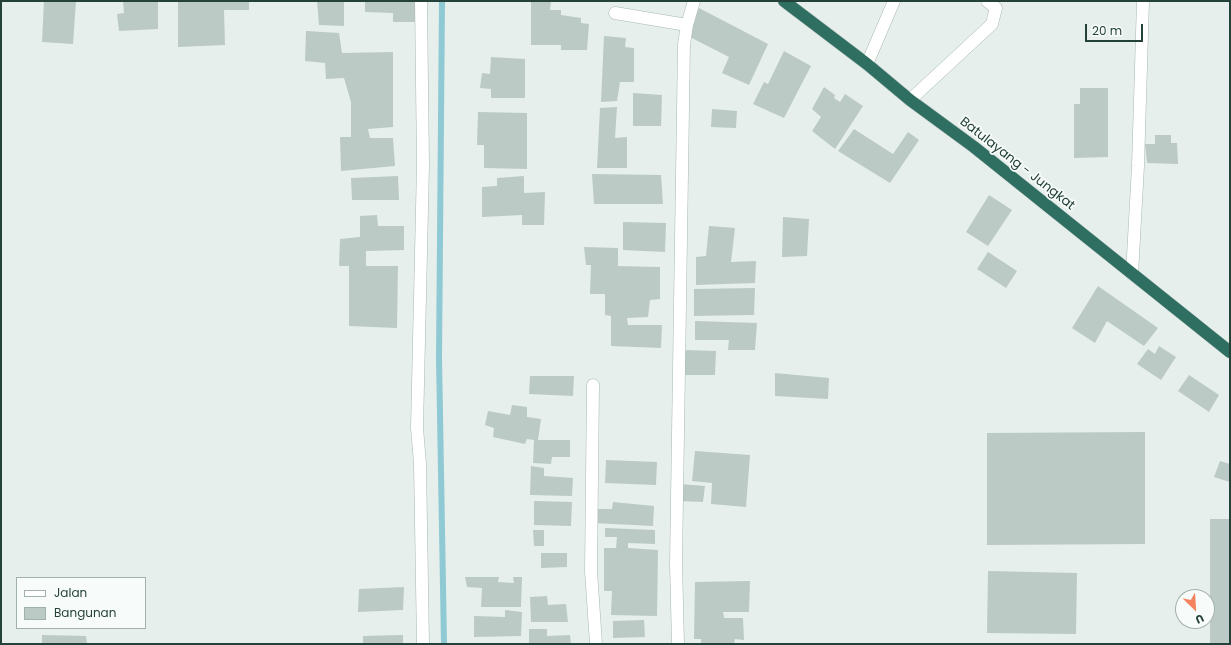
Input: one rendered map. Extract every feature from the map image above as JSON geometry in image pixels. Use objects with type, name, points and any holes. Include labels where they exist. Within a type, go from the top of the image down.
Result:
[{"type":"highway","name":"Batulayang - Jungkat","points":[[784,1],[867,64],[910,100],[974,147],[1230,352]]},
{"type":"street","points":[[421,1],[423,165],[416,428],[420,463],[423,644]]},
{"type":"street","points":[[678,644],[676,539],[684,44],[687,25],[694,1]]},
{"type":"street","points":[[867,64],[894,1]]},
{"type":"street","points":[[910,100],[992,24],[996,8],[987,1]]},
{"type":"street","points":[[1132,274],[1138,166],[1144,1]]},
{"type":"street","points":[[614,13],[687,25]]},
{"type":"street","points":[[593,384],[591,571],[596,644]]},
{"type":"building","points":[[44,1],[76,1],[73,44],[42,42]]},
{"type":"building","points":[[123,1],[158,1],[158,29],[119,31],[117,14],[124,13]]},
{"type":"building","points":[[178,1],[249,1],[249,10],[224,10],[225,45],[178,47]]},
{"type":"building","points":[[317,1],[344,1],[344,26],[319,25]]},
{"type":"building","points":[[365,1],[421,1],[421,22],[393,22],[393,13],[365,12]]},
{"type":"building","points":[[531,1],[551,1],[550,10],[561,10],[561,15],[581,18],[581,23],[589,24],[587,50],[561,50],[561,45],[531,45]]},
{"type":"building","points":[[699,8],[768,44],[749,85],[722,73],[729,57],[686,35]]},
{"type":"building","points":[[306,31],[339,33],[342,53],[393,52],[393,127],[368,129],[370,138],[393,138],[395,166],[341,171],[340,137],[351,137],[351,102],[344,78],[326,79],[325,63],[305,61]]},
{"type":"building","points":[[604,36],[626,38],[625,47],[634,48],[634,82],[620,82],[617,101],[601,102]]},
{"type":"building","points":[[784,51],[811,66],[784,118],[753,104],[764,82],[768,84]]},
{"type":"building","points":[[491,57],[525,59],[525,98],[491,98],[491,89],[480,88],[482,73],[490,74]]},
{"type":"building","points":[[824,87],[835,95],[834,98],[840,102],[845,94],[863,106],[835,149],[812,131],[821,117],[812,109]]},
{"type":"building","points":[[1080,88],[1108,88],[1108,157],[1074,158],[1074,104],[1080,104]]},
{"type":"building","points":[[633,93],[662,95],[661,126],[633,126]]},
{"type":"building","points":[[617,107],[615,138],[627,137],[627,168],[597,168],[600,108]]},
{"type":"building","points":[[712,109],[737,111],[736,128],[711,127]]},
{"type":"building","points":[[478,112],[527,113],[527,169],[484,168],[484,145],[477,145]]},
{"type":"building","points":[[854,129],[893,154],[908,132],[919,140],[890,183],[838,151]]},
{"type":"building","points":[[1155,135],[1171,135],[1171,143],[1177,143],[1178,164],[1147,163],[1145,144],[1155,144]]},
{"type":"building","points":[[592,174],[661,175],[663,204],[594,204]]},
{"type":"building","points":[[398,176],[399,200],[352,200],[351,178]]},
{"type":"building","points":[[524,176],[524,193],[545,192],[544,225],[522,225],[522,215],[482,217],[482,187],[497,186],[497,178]]},
{"type":"building","points":[[989,195],[1012,210],[988,246],[966,232]]},
{"type":"building","points":[[377,215],[378,226],[404,226],[404,250],[366,251],[366,266],[398,266],[397,328],[349,326],[349,266],[339,266],[340,239],[360,237],[360,216]]},
{"type":"building","points":[[783,217],[809,219],[807,256],[782,257]]},
{"type":"building","points":[[623,222],[666,223],[665,252],[623,250]]},
{"type":"building","points":[[709,226],[735,228],[731,262],[756,261],[755,283],[696,285],[696,257],[706,256]]},
{"type":"building","points":[[584,247],[618,248],[618,266],[660,267],[660,299],[650,300],[648,317],[627,318],[628,325],[662,325],[661,348],[611,346],[611,316],[605,315],[605,294],[590,294],[591,265],[586,265]]},
{"type":"building","points":[[988,252],[1017,271],[1006,288],[977,269]]},
{"type":"building","points":[[1098,286],[1158,328],[1144,346],[1107,321],[1095,343],[1072,328]]},
{"type":"building","points":[[755,288],[754,315],[694,316],[694,289]]},
{"type":"building","points":[[695,321],[757,323],[755,350],[728,350],[729,340],[695,340]]},
{"type":"building","points":[[1159,346],[1176,357],[1161,380],[1137,364],[1148,349],[1155,354]]},
{"type":"building","points":[[683,350],[716,351],[715,375],[682,375]]},
{"type":"building","points":[[775,373],[829,378],[828,399],[775,396]]},
{"type":"building","points":[[1189,375],[1219,395],[1209,412],[1178,391]]},
{"type":"building","points":[[530,376],[574,376],[573,396],[529,394]]},
{"type":"building","points":[[512,405],[527,407],[527,417],[541,419],[538,440],[570,440],[570,457],[552,457],[551,464],[533,463],[534,440],[527,439],[525,444],[493,437],[494,428],[485,425],[488,411],[510,415]]},
{"type":"building","points":[[1145,432],[1145,544],[987,545],[987,433]]},
{"type":"building","points":[[695,451],[750,455],[746,507],[711,504],[712,483],[692,481]]},
{"type":"building","points":[[606,460],[657,462],[656,485],[605,483]]},
{"type":"building","points":[[1220,461],[1230,464],[1230,482],[1214,477]]},
{"type":"building","points":[[531,466],[544,468],[544,476],[573,478],[572,496],[530,495]]},
{"type":"building","points":[[680,484],[705,486],[703,502],[678,501]]},
{"type":"building","points":[[534,501],[572,502],[571,526],[534,525]]},
{"type":"building","points":[[613,502],[654,506],[653,526],[593,523],[593,509],[612,509]]},
{"type":"building","points":[[1210,519],[1230,519],[1230,644],[1210,644],[1210,629],[1215,629],[1215,589],[1210,589]]},
{"type":"building","points":[[605,528],[655,530],[655,544],[628,543],[628,548],[658,550],[657,616],[611,615],[612,591],[604,591],[604,548],[616,548],[617,537],[605,537]]},
{"type":"building","points":[[533,530],[544,530],[544,546],[534,546]]},
{"type":"building","points":[[541,553],[567,553],[567,567],[541,568]]},
{"type":"building","points":[[988,571],[1077,573],[1076,634],[987,633]]},
{"type":"building","points":[[465,577],[499,577],[498,582],[514,583],[513,577],[522,577],[521,607],[481,607],[482,588],[467,587]]},
{"type":"building","points":[[750,581],[749,612],[723,612],[724,618],[743,618],[744,640],[735,639],[734,644],[701,644],[701,639],[694,639],[695,582]]},
{"type":"building","points":[[404,587],[403,610],[358,612],[359,589]]},
{"type":"building","points":[[547,596],[548,605],[566,604],[568,622],[531,622],[530,597]]},
{"type":"building","points":[[505,610],[522,612],[521,636],[474,637],[474,616],[505,617]]},
{"type":"building","points":[[644,620],[645,637],[613,638],[613,621]]},
{"type":"building","points":[[529,629],[547,629],[547,636],[570,635],[571,644],[529,644]]},
{"type":"building","points":[[42,635],[86,636],[87,644],[42,644]]},
{"type":"building","points":[[403,635],[403,644],[363,644],[363,636]]},
{"type":"waterway","points":[[442,1],[439,357],[444,644]]}]
